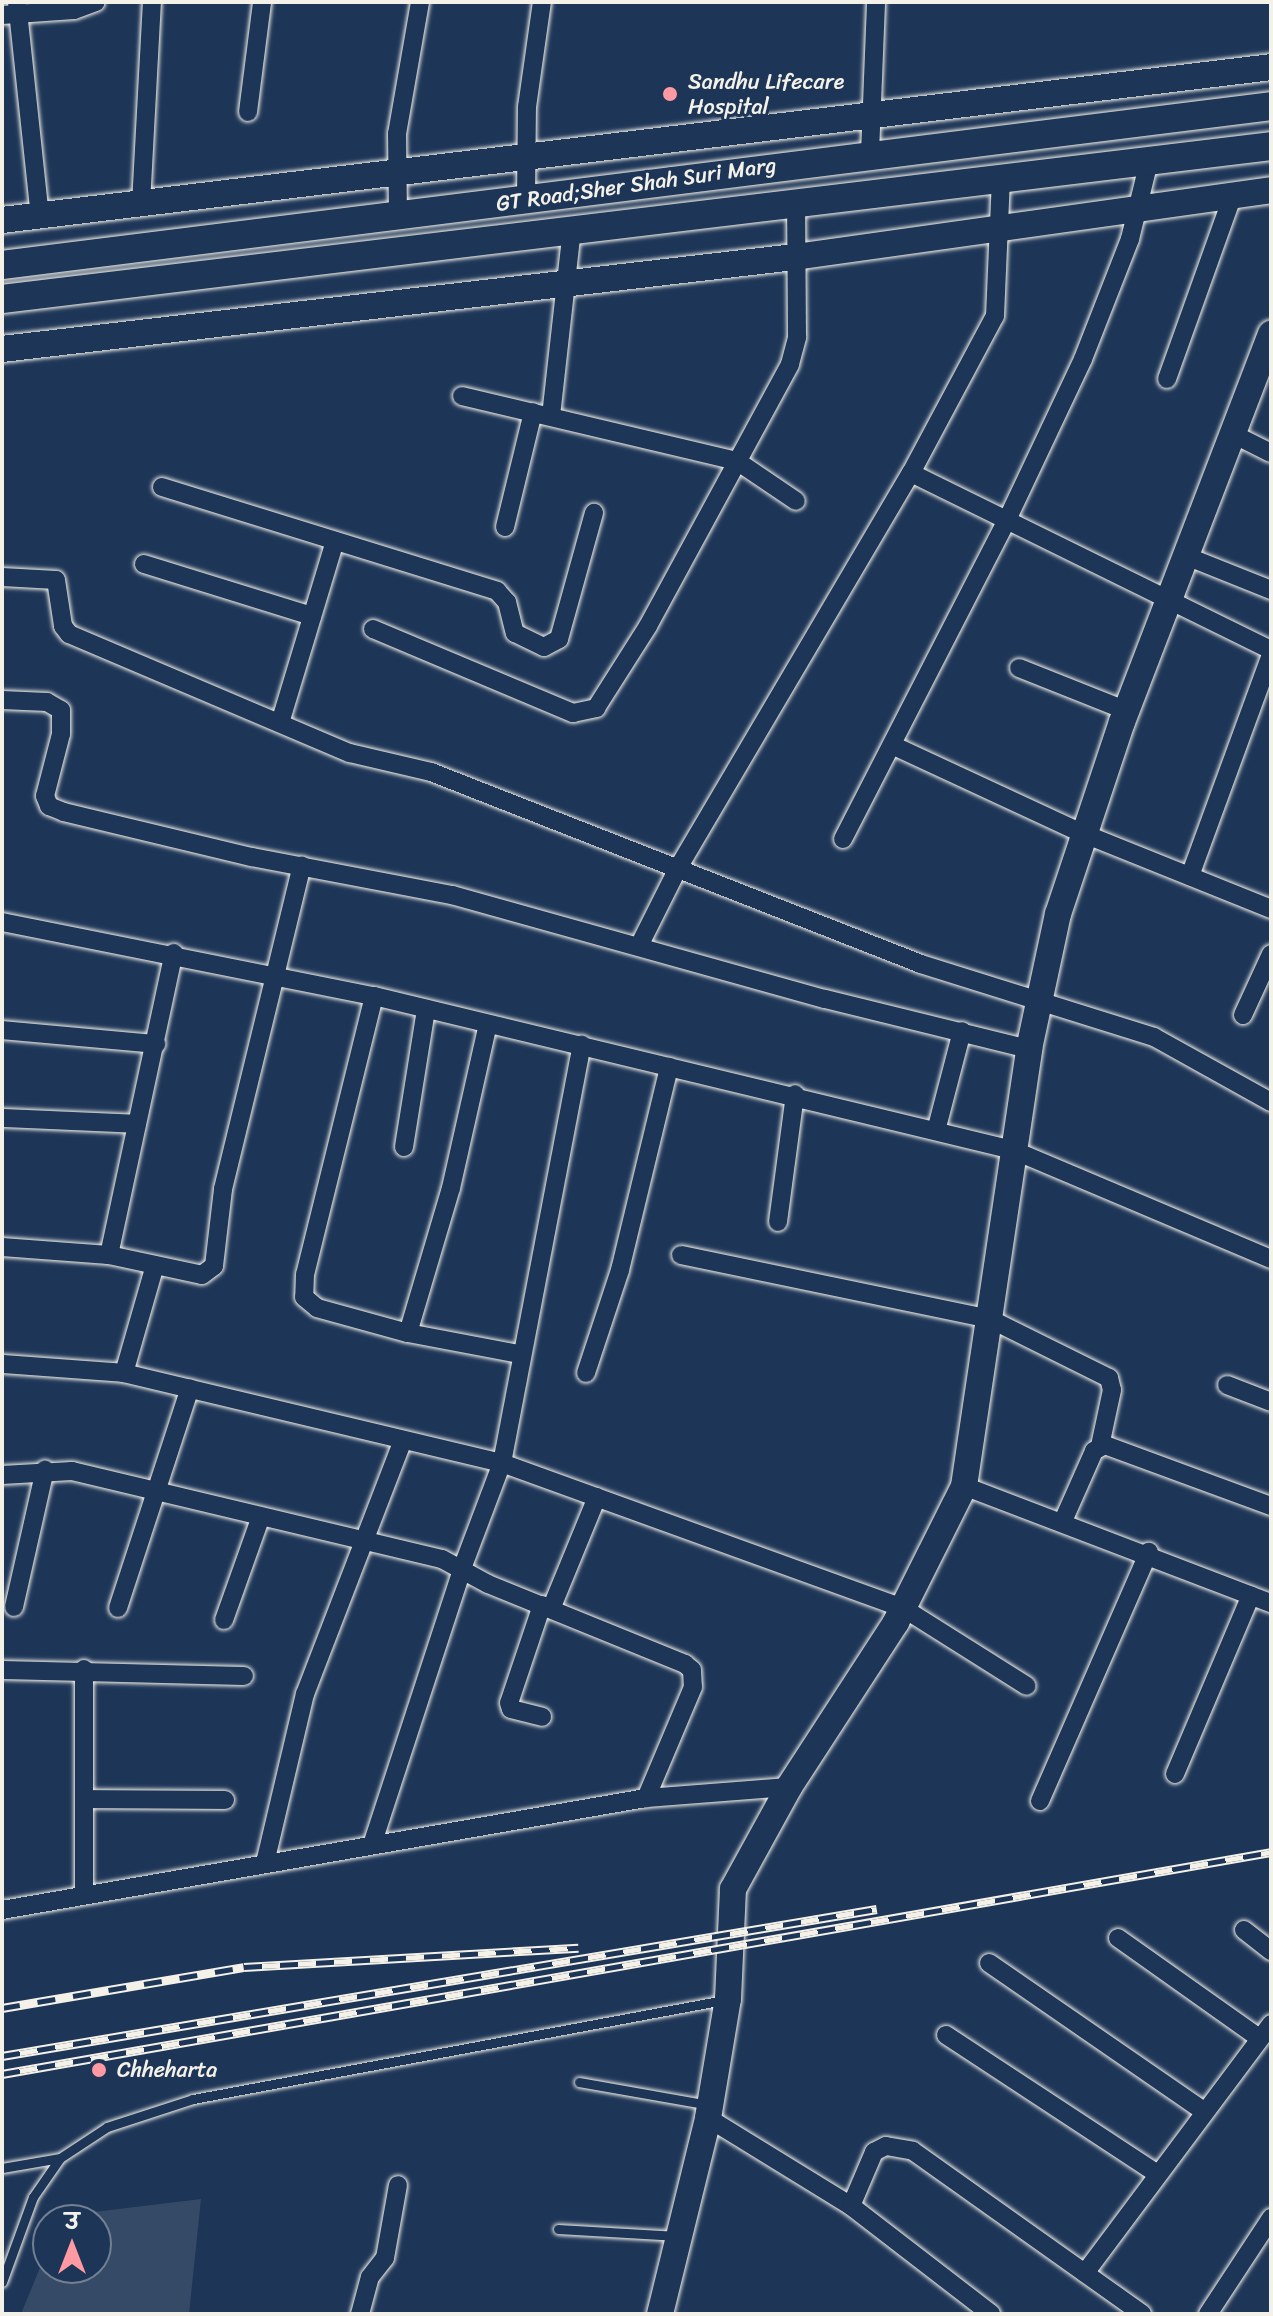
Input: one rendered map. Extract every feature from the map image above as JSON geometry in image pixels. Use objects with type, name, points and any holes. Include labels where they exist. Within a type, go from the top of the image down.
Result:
[{"type":"main road","points":[[2,220],[1271,67]]},
{"type":"main road","name":"GT Road;Sher Shah Suri Marg","points":[[2,265],[870,153],[1271,106]]},
{"type":"main road","name":"GT Road;Sher Shah Suri Marg","points":[[2,299],[1271,146]]},
{"type":"main road","points":[[2,349],[795,257],[1271,190]]},
{"type":"main road","points":[[668,2309],[709,2112],[728,1999],[733,1889],[789,1787],[903,1608],[964,1486],[1029,1049],[1082,833],[1271,334]]},
{"type":"street","points":[[40,216],[12,10],[74,10],[96,2]]},
{"type":"street","points":[[141,204],[152,2]]},
{"type":"street","points":[[248,112],[262,2]]},
{"type":"street","points":[[398,215],[396,171],[420,2]]},
{"type":"street","points":[[526,199],[525,157],[542,2]]},
{"type":"street","points":[[870,153],[876,2]]},
{"type":"street","points":[[843,839],[1006,522],[1083,359],[1140,208],[1149,161]]},
{"type":"street","points":[[639,946],[678,868],[911,473],[995,316],[1001,179]]},
{"type":"street","points":[[1167,379],[1233,195]]},
{"type":"street","points":[[373,629],[573,713],[592,712],[648,626],[795,349],[796,203]]},
{"type":"street","points":[[505,527],[542,414],[567,282],[572,230]]},
{"type":"street","points":[[462,396],[737,461],[796,501]]},
{"type":"street","points":[[1233,434],[1271,453]]},
{"type":"street","points":[[911,473],[1006,522],[1171,597],[1271,652],[1190,876]]},
{"type":"street","points":[[162,487],[497,591],[507,602],[515,633],[550,648],[559,639],[575,594],[594,513]]},
{"type":"street","points":[[280,723],[335,541]]},
{"type":"street","points":[[1186,556],[1271,590]]},
{"type":"street","points":[[144,564],[312,616]]},
{"type":"street","points":[[2,577],[56,580],[63,626],[69,634],[371,761],[431,772],[921,964],[1154,1037],[1271,1102]]},
{"type":"street","points":[[1019,668],[1127,711]]},
{"type":"street","points":[[2,700],[47,702],[61,710],[61,734],[45,782],[49,806],[302,866],[452,895],[825,999],[1029,1049]]},
{"type":"street","points":[[892,745],[1082,833],[1271,909]]},
{"type":"street","points":[[2,1247],[109,1255],[202,1275],[214,1266],[223,1189],[302,866]]},
{"type":"street","points":[[2,922],[174,953],[374,996],[795,1094],[1013,1150],[1271,1259]]},
{"type":"street","points":[[109,1255],[174,953]]},
{"type":"street","points":[[1243,1015],[1271,954]]},
{"type":"street","points":[[374,996],[303,1288],[308,1305],[408,1333],[519,1354]]},
{"type":"street","points":[[404,1147],[426,1009]]},
{"type":"street","points":[[408,1333],[451,1188],[488,1024]]},
{"type":"street","points":[[2,1030],[156,1044]]},
{"type":"street","points":[[936,1131],[962,1031]]},
{"type":"street","points":[[372,1845],[463,1566],[502,1463],[519,1354],[582,1045]]},
{"type":"street","points":[[586,1373],[620,1270],[669,1067]]},
{"type":"street","points":[[778,1222],[795,1094]]},
{"type":"street","points":[[2,1118],[137,1124]]},
{"type":"street","points":[[681,1255],[990,1319],[1109,1378],[1112,1390],[1100,1446],[1063,1521]]},
{"type":"street","points":[[124,1373],[155,1265]]},
{"type":"street","points":[[2,1364],[124,1373],[502,1463],[903,1608],[1027,1686]]},
{"type":"street","points":[[1227,1385],[1271,1402]]},
{"type":"street","points":[[118,1608],[190,1388]]},
{"type":"street","points":[[265,1863],[305,1694],[403,1440]]},
{"type":"street","points":[[1100,1446],[1271,1506]]},
{"type":"street","points":[[14,1607],[45,1469]]},
{"type":"street","points":[[2,1475],[45,1469],[365,1538],[463,1566],[488,1584],[692,1670],[693,1687],[646,1798]]},
{"type":"street","points":[[964,1486],[1149,1552],[1271,1603]]},
{"type":"street","points":[[542,1717],[511,1709],[509,1703],[547,1607],[597,1497]]},
{"type":"street","points":[[224,1620],[261,1516]]},
{"type":"street","points":[[1040,1801],[1149,1552]]},
{"type":"street","points":[[1175,1774],[1251,1595]]},
{"type":"street","points":[[84,1669],[84,1895]]},
{"type":"street","points":[[2,1670],[84,1669],[244,1676]]},
{"type":"street","points":[[2,1910],[646,1798],[789,1787]]},
{"type":"street","points":[[84,1799],[225,1800]]},
{"type":"street","points":[[1244,1930],[1271,1951]]},
{"type":"street","points":[[1085,2273],[1265,2030],[1118,1938]]},
{"type":"street","points":[[989,1963],[1205,2112]]},
{"type":"street","points":[[946,2035],[1158,2174]]},
{"type":"street","points":[[709,2112],[851,2206],[968,2307],[991,2314]]},
{"type":"street","points":[[851,2206],[874,2152],[886,2146],[913,2151],[1142,2314]]},
{"type":"street","points":[[360,2314],[370,2277],[385,2258],[398,2185]]},
{"type":"street","points":[[1208,2314],[1271,2218]]},
{"type":"lane","points":[[2,2282],[33,2197],[60,2158],[107,2127],[193,2099],[728,1999]]},
{"type":"lane","points":[[579,2082],[709,2112]]},
{"type":"lane","points":[[2,2168],[60,2158]]},
{"type":"lane","points":[[558,2229],[681,2236]]},
{"type":"shaded area","points":[[201,2199],[189,2314],[21,2314],[33,2284],[112,2284],[112,2210]]},
{"type":"railway","points":[[2,2074],[1271,1852]]},
{"type":"railway","points":[[2,2056],[877,1909]]},
{"type":"railway","points":[[2,2008],[244,1967],[578,1948]]},
{"type":"place","name":"Sandhu Lifecare Hospital","points":[[670,94]]},
{"type":"place","name":"Chheharta","points":[[99,2070]]}]
